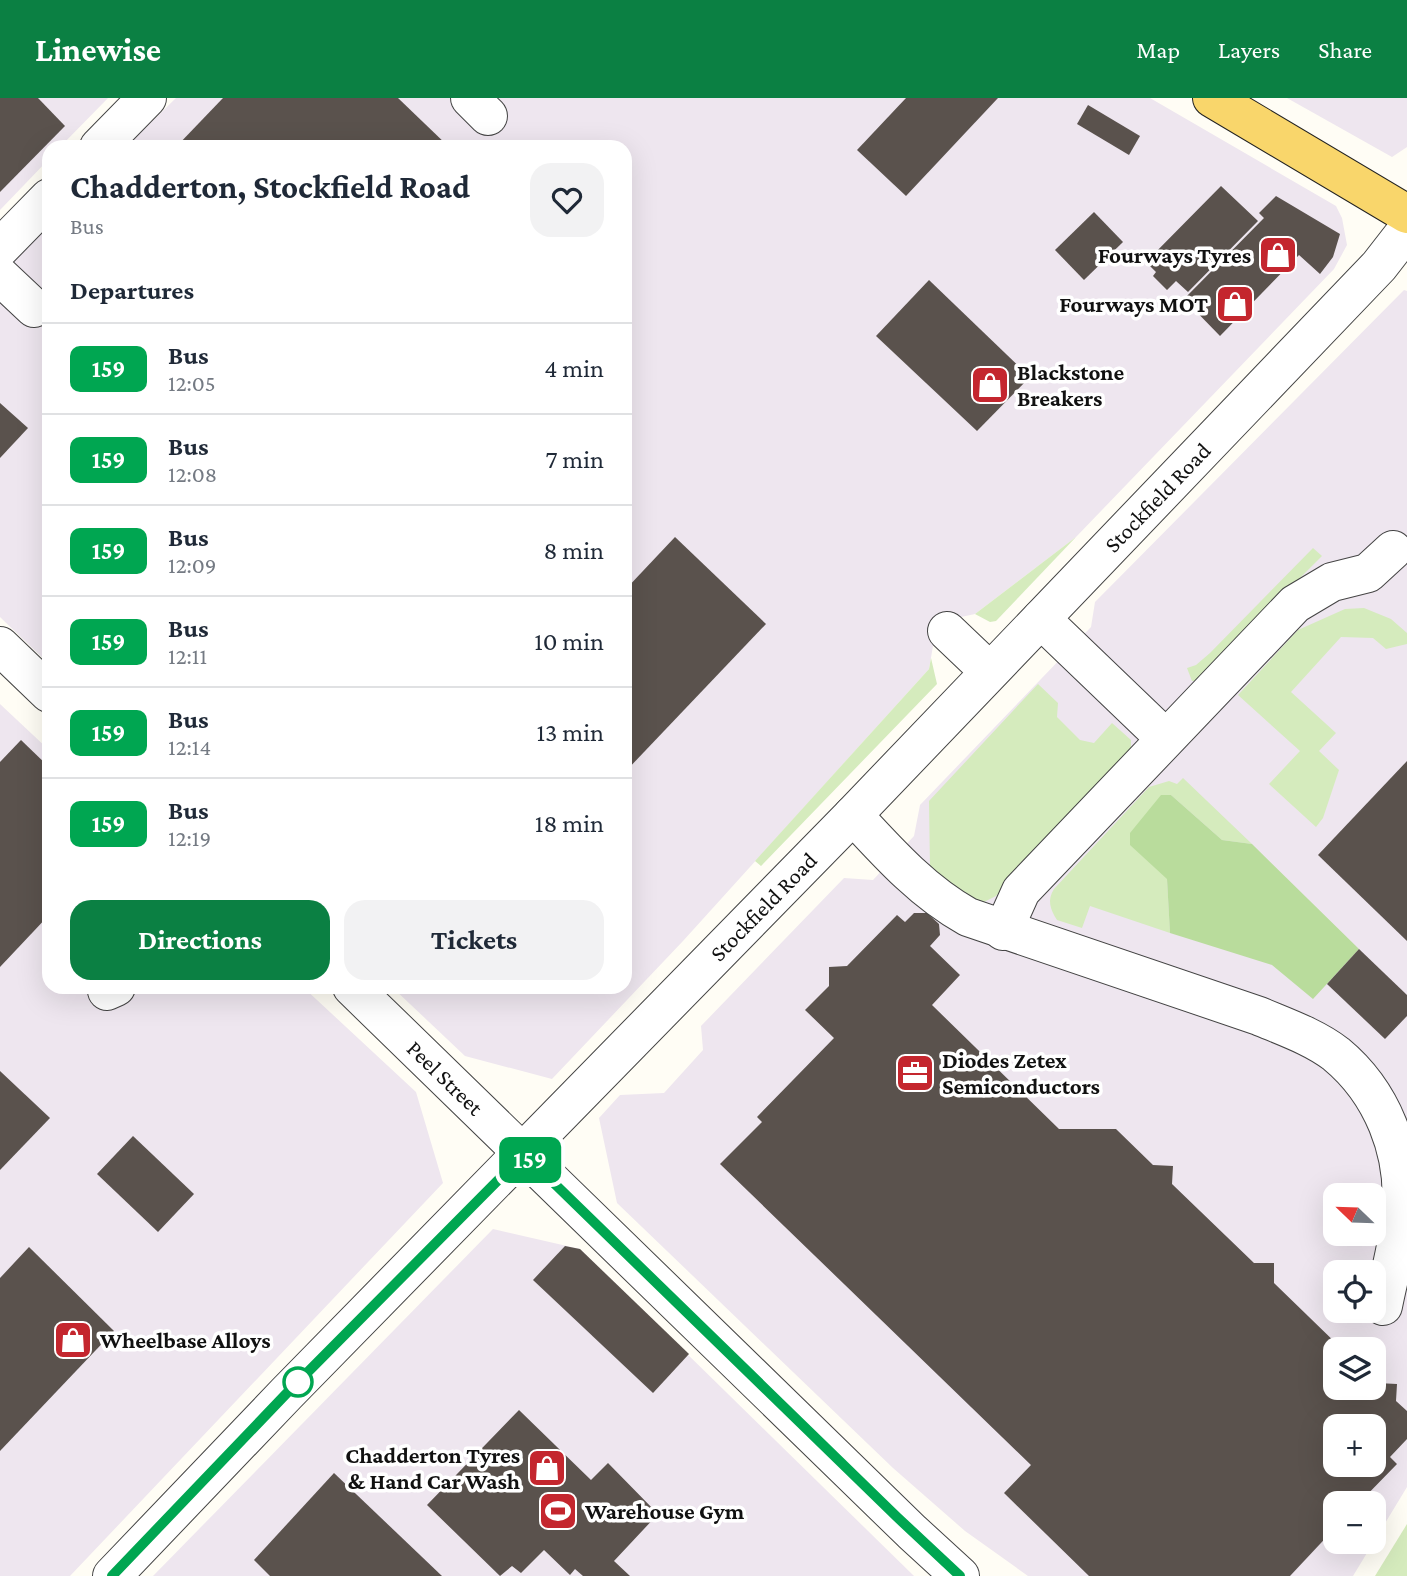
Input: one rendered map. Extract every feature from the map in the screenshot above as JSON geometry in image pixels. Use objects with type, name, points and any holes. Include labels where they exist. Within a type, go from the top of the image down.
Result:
[{"type":"main road","points":[[1212,98],[1407,214]]},
{"type":"street","points":[[106,140],[147,98]]},
{"type":"street","points":[[0,248],[42,205]]},
{"type":"street","name":"Stockfield Road","points":[[113,1576],[296,1384],[853,816],[1379,266],[1407,230]]},
{"type":"street","points":[[0,276],[34,308]]},
{"type":"street","points":[[1003,930],[1021,891],[1295,604],[1332,582],[1368,573],[1393,550]]},
{"type":"street","points":[[1041,619],[1166,738]]},
{"type":"street","points":[[947,631],[989,671]]},
{"type":"street","points":[[0,646],[42,686]]},
{"type":"street","points":[[853,816],[888,853],[944,904],[968,917],[1259,1016],[1300,1033],[1335,1054],[1364,1083],[1385,1116],[1397,1148],[1401,1174],[1401,1212],[1386,1290]]},
{"type":"street","name":"Peel Street","points":[[359,994],[903,1524],[960,1576]]},
{"type":"shaded area","points":[[0,98],[108,98],[67,140],[42,140],[42,166],[0,210]]},
{"type":"shaded area","points":[[176,98],[1150,98],[1336,206],[1342,218],[1347,245],[1334,269],[1076,537],[975,614],[961,617],[933,646],[929,669],[683,941],[552,1079],[465,1056],[399,994],[632,994],[632,140],[133,140]]},
{"type":"shaded area","points":[[1287,98],[1407,98],[1407,147],[1392,157]]},
{"type":"shaded area","points":[[42,231],[42,657],[0,617],[0,272]]},
{"type":"shaded area","points":[[1404,290],[1407,291],[1407,1487],[1386,1521],[1386,1491],[1323,1491],[1323,1554],[1367,1554],[1353,1576],[1028,1576],[965,1531],[893,1468],[617,1203],[599,1118],[620,1095],[664,1093],[703,1050],[701,1026],[844,878],[873,880],[914,836],[920,805],[1091,627],[1095,602]]},
{"type":"shaded area","points":[[0,704],[42,743],[42,994],[311,994],[416,1092],[443,1183],[70,1576],[0,1576]]},
{"type":"shaded area","points":[[493,1229],[580,1249],[914,1576],[153,1576]]},
{"type":"green space","points":[[1076,537],[996,621],[990,622],[975,614]]},
{"type":"green space","points":[[1313,548],[1322,556],[1197,681],[1192,681],[1187,668],[1196,665],[1210,653]]},
{"type":"green space","points":[[1364,608],[1391,619],[1407,633],[1407,644],[1386,649],[1373,638],[1341,637],[1291,692],[1336,733],[1319,751],[1339,770],[1323,818],[1316,827],[1269,784],[1300,751],[1238,695],[1298,630],[1345,609]]},
{"type":"green space","points":[[931,658],[937,684],[761,866],[755,861],[929,669]]},
{"type":"green space","points":[[1038,684],[1058,703],[1057,717],[1080,740],[1094,743],[1112,723],[1131,740],[1131,749],[1126,760],[996,896],[984,902],[972,902],[930,868],[929,801]]},
{"type":"green space","points":[[1183,778],[1252,844],[1222,840],[1171,795],[1167,879],[1170,933],[1090,906],[1082,928],[1057,920],[1050,904],[1054,889],[1149,787],[1169,781],[1177,784]]},
{"type":"green space","points":[[1161,795],[1171,795],[1222,840],[1252,844],[1359,949],[1313,999],[1272,965],[1170,933],[1167,879],[1130,845],[1130,833]]},
{"type":"green space","points":[[1407,1524],[1407,1576],[1375,1576]]},
{"type":"building","points":[[0,98],[38,98],[65,126],[51,140],[42,140],[42,149],[0,192]]},
{"type":"building","points":[[223,98],[398,98],[442,140],[183,140]]},
{"type":"building","points":[[906,98],[998,98],[906,196],[857,150]]},
{"type":"building","points":[[1088,105],[1140,136],[1129,155],[1077,124]]},
{"type":"building","points":[[1221,186],[1258,221],[1188,292],[1176,281],[1167,290],[1153,276],[1156,272],[1146,262]]},
{"type":"building","points":[[1276,196],[1340,234],[1333,257],[1320,274],[1299,255],[1220,336],[1184,299],[1264,218],[1259,213]]},
{"type":"building","points":[[1094,212],[1123,242],[1084,280],[1055,250]]},
{"type":"building","points":[[929,280],[1030,377],[977,431],[876,336]]},
{"type":"building","points":[[0,403],[28,428],[0,458]]},
{"type":"building","points":[[675,537],[766,624],[632,765],[632,583]]},
{"type":"building","points":[[21,740],[42,760],[42,922],[0,967],[0,762]]},
{"type":"building","points":[[1407,761],[1407,941],[1318,855]]},
{"type":"building","points":[[914,913],[927,913],[939,924],[940,935],[930,946],[960,975],[932,1005],[1059,1129],[1116,1129],[1153,1165],[1173,1166],[1172,1184],[1254,1263],[1274,1263],[1274,1283],[1330,1337],[1323,1337],[1323,1400],[1386,1400],[1386,1383],[1397,1384],[1396,1401],[1407,1411],[1407,1439],[1390,1457],[1397,1464],[1386,1475],[1386,1414],[1323,1414],[1323,1477],[1384,1477],[1371,1491],[1323,1491],[1323,1541],[1290,1576],[1089,1576],[1004,1493],[1031,1465],[720,1164],[762,1122],[757,1117],[834,1038],[805,1010],[829,986],[829,967],[847,966],[897,915],[905,922]]},
{"type":"building","points":[[1359,949],[1407,995],[1407,1016],[1385,1039],[1327,984]]},
{"type":"building","points":[[0,1071],[50,1118],[0,1170]]},
{"type":"building","points":[[133,1136],[194,1194],[158,1232],[97,1174]]},
{"type":"building","points":[[565,1246],[580,1249],[689,1354],[653,1393],[533,1280]]},
{"type":"building","points":[[29,1247],[114,1331],[0,1451],[0,1278]]},
{"type":"building","points":[[519,1410],[591,1480],[608,1463],[658,1514],[614,1561],[630,1576],[583,1576],[575,1569],[570,1575],[544,1550],[521,1573],[512,1566],[500,1576],[427,1505]]},
{"type":"building","points":[[334,1473],[442,1576],[270,1576],[254,1560]]},
{"type":"bus line","name":"159","points":[[112,1576],[286,1394],[524,1154],[960,1576]]},
{"type":"place","name":"Fourways Tyres","points":[[1278,255]]},
{"type":"place","name":"Fourways MOT","points":[[1235,304]]},
{"type":"place","name":"Blackstone Breakers","points":[[990,385]]},
{"type":"place","name":"Diodes Zetex Semiconductors","points":[[915,1073]]},
{"type":"place","name":"Wheelbase Alloys","points":[[73,1340]]},
{"type":"place","name":"Chadderton Tyres & Hand Car Wash","points":[[547,1468]]},
{"type":"place","name":"Warehouse Gym","points":[[558,1511]]}]
